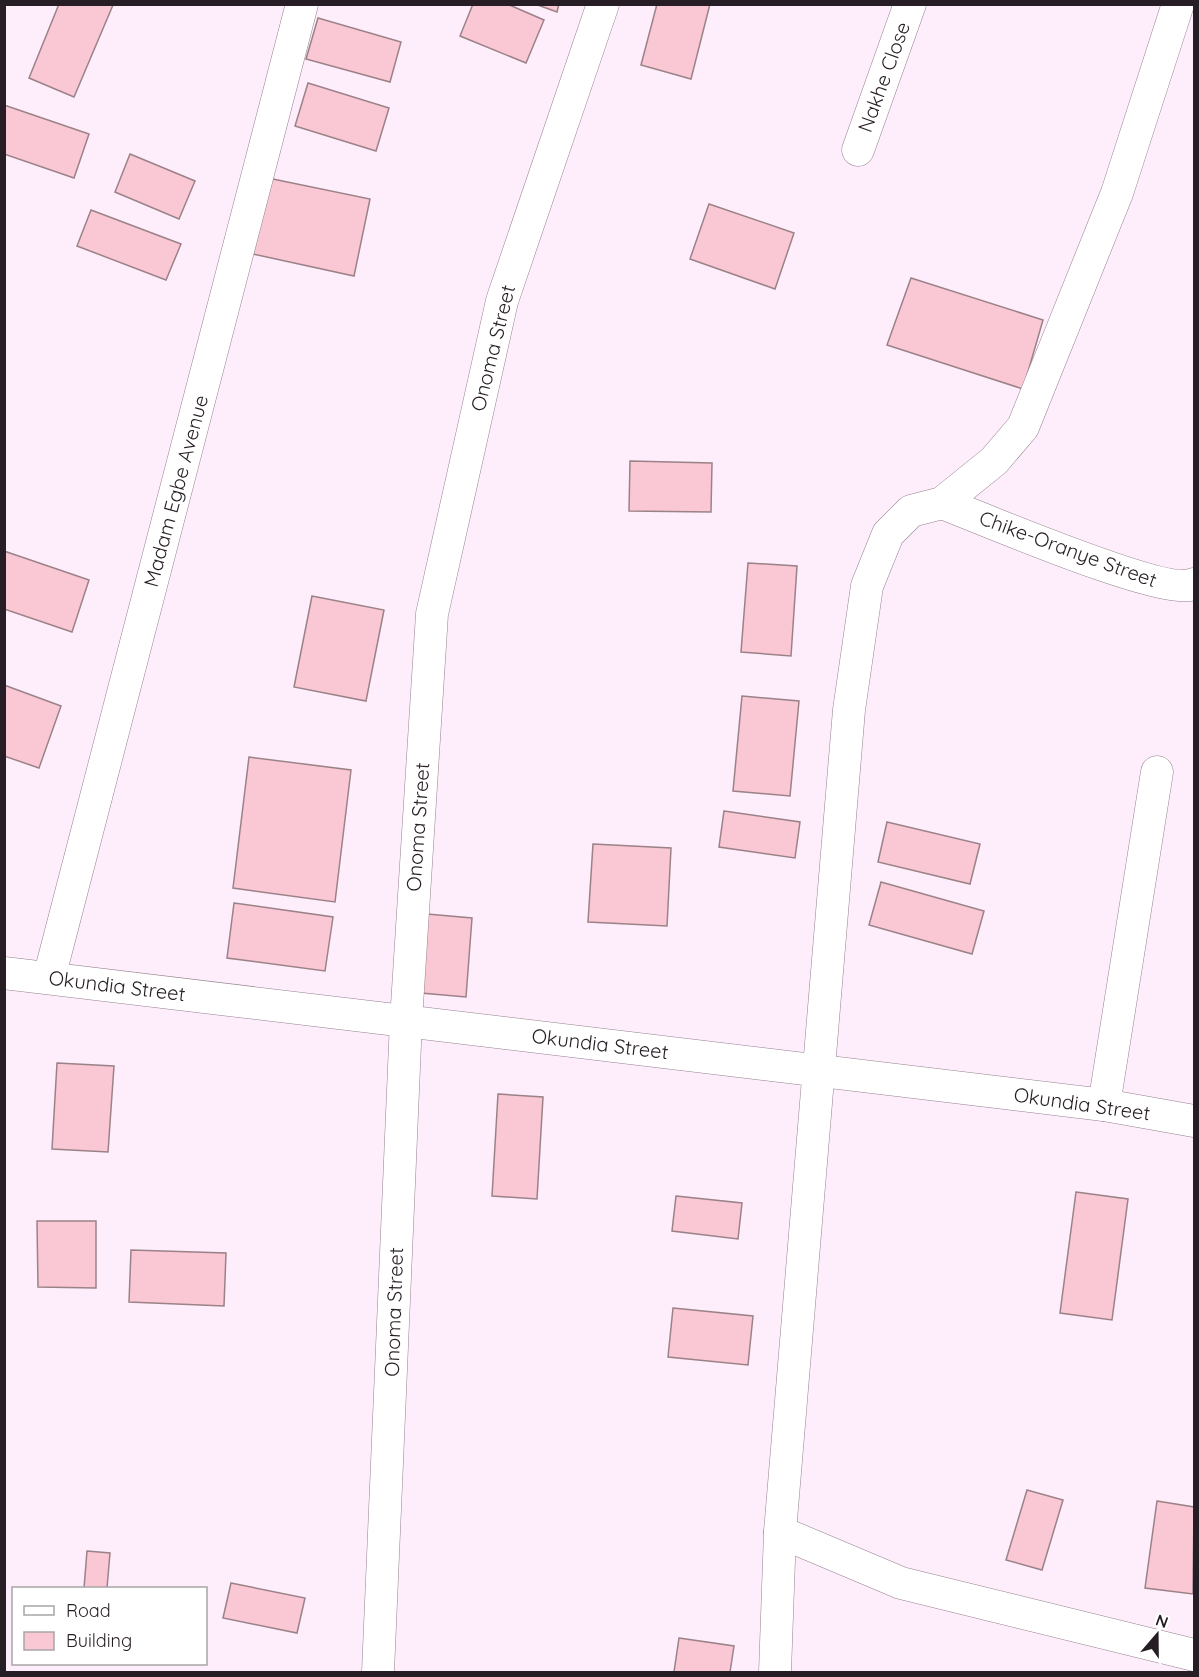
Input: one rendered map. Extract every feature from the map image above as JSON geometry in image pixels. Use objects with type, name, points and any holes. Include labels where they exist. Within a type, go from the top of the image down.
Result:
[{"type":"street","name":"Madam Egbe Avenue","points":[[49,978],[302,4]]},
{"type":"street","name":"Onoma Street","points":[[378,1672],[406,1021],[432,614],[502,301],[603,4]]},
{"type":"street","name":"Nakhe Close","points":[[858,150],[910,4]]},
{"type":"street","points":[[775,1672],[780,1532],[849,710],[867,586],[888,534],[911,511],[942,503],[994,461],[1023,427],[1117,193],[1178,4]]},
{"type":"street","name":"Chike-Oranye Street","points":[[942,503],[1116,569],[1165,583],[1194,584]]},
{"type":"street","points":[[1104,1106],[1156,772]]},
{"type":"street","name":"Okundia Street","points":[[4,973],[1104,1106],[1194,1121]]},
{"type":"street","points":[[780,1532],[900,1583],[1194,1655]]},
{"type":"building","points":[[59,4],[113,5],[74,97],[29,78]]},
{"type":"building","points":[[473,4],[507,4],[544,20],[526,63],[460,36]]},
{"type":"building","points":[[535,4],[559,4],[557,12]]},
{"type":"building","points":[[657,4],[710,4],[691,79],[641,65]]},
{"type":"building","points":[[318,18],[401,42],[390,82],[306,59]]},
{"type":"building","points":[[308,83],[389,108],[376,151],[295,126]]},
{"type":"building","points":[[4,105],[89,134],[74,178],[4,154]]},
{"type":"building","points":[[130,154],[195,181],[179,219],[115,192]]},
{"type":"building","points":[[268,178],[370,199],[354,276],[253,254]]},
{"type":"building","points":[[709,204],[794,233],[775,289],[690,259]]},
{"type":"building","points":[[91,210],[181,244],[166,280],[77,246]]},
{"type":"building","points":[[911,278],[1043,320],[1023,389],[887,345]]},
{"type":"building","points":[[630,461],[712,463],[711,512],[629,511]]},
{"type":"building","points":[[4,551],[89,580],[72,632],[4,609]]},
{"type":"building","points":[[748,563],[797,566],[791,656],[741,652]]},
{"type":"building","points":[[312,596],[384,610],[366,701],[294,687]]},
{"type":"building","points":[[4,685],[61,706],[39,768],[4,756]]},
{"type":"building","points":[[742,696],[799,701],[790,796],[733,791]]},
{"type":"building","points":[[249,757],[351,770],[335,902],[233,888]]},
{"type":"building","points":[[724,811],[800,822],[795,858],[719,847]]},
{"type":"building","points":[[887,822],[980,844],[970,884],[878,862]]},
{"type":"building","points":[[593,844],[671,848],[667,926],[588,922]]},
{"type":"building","points":[[881,882],[984,911],[972,954],[869,925]]},
{"type":"building","points":[[234,903],[333,917],[325,971],[227,958]]},
{"type":"building","points":[[427,914],[472,918],[466,997],[421,993]]},
{"type":"building","points":[[57,1063],[114,1066],[108,1152],[52,1149]]},
{"type":"building","points":[[498,1094],[543,1097],[537,1199],[492,1196]]},
{"type":"building","points":[[1076,1192],[1128,1199],[1112,1320],[1060,1313]]},
{"type":"building","points":[[676,1196],[742,1203],[738,1239],[672,1231]]},
{"type":"building","points":[[37,1221],[96,1221],[96,1288],[38,1287]]},
{"type":"building","points":[[131,1250],[226,1253],[224,1306],[129,1302]]},
{"type":"building","points":[[673,1308],[753,1316],[748,1365],[668,1357]]},
{"type":"building","points":[[1027,1490],[1063,1500],[1042,1570],[1006,1560]]},
{"type":"building","points":[[1157,1501],[1194,1507],[1193,1594],[1145,1588]]},
{"type":"building","points":[[87,1551],[110,1553],[107,1587],[84,1587]]},
{"type":"building","points":[[231,1583],[305,1598],[297,1633],[223,1618]]},
{"type":"building","points":[[679,1638],[734,1646],[730,1672],[674,1672]]}]
